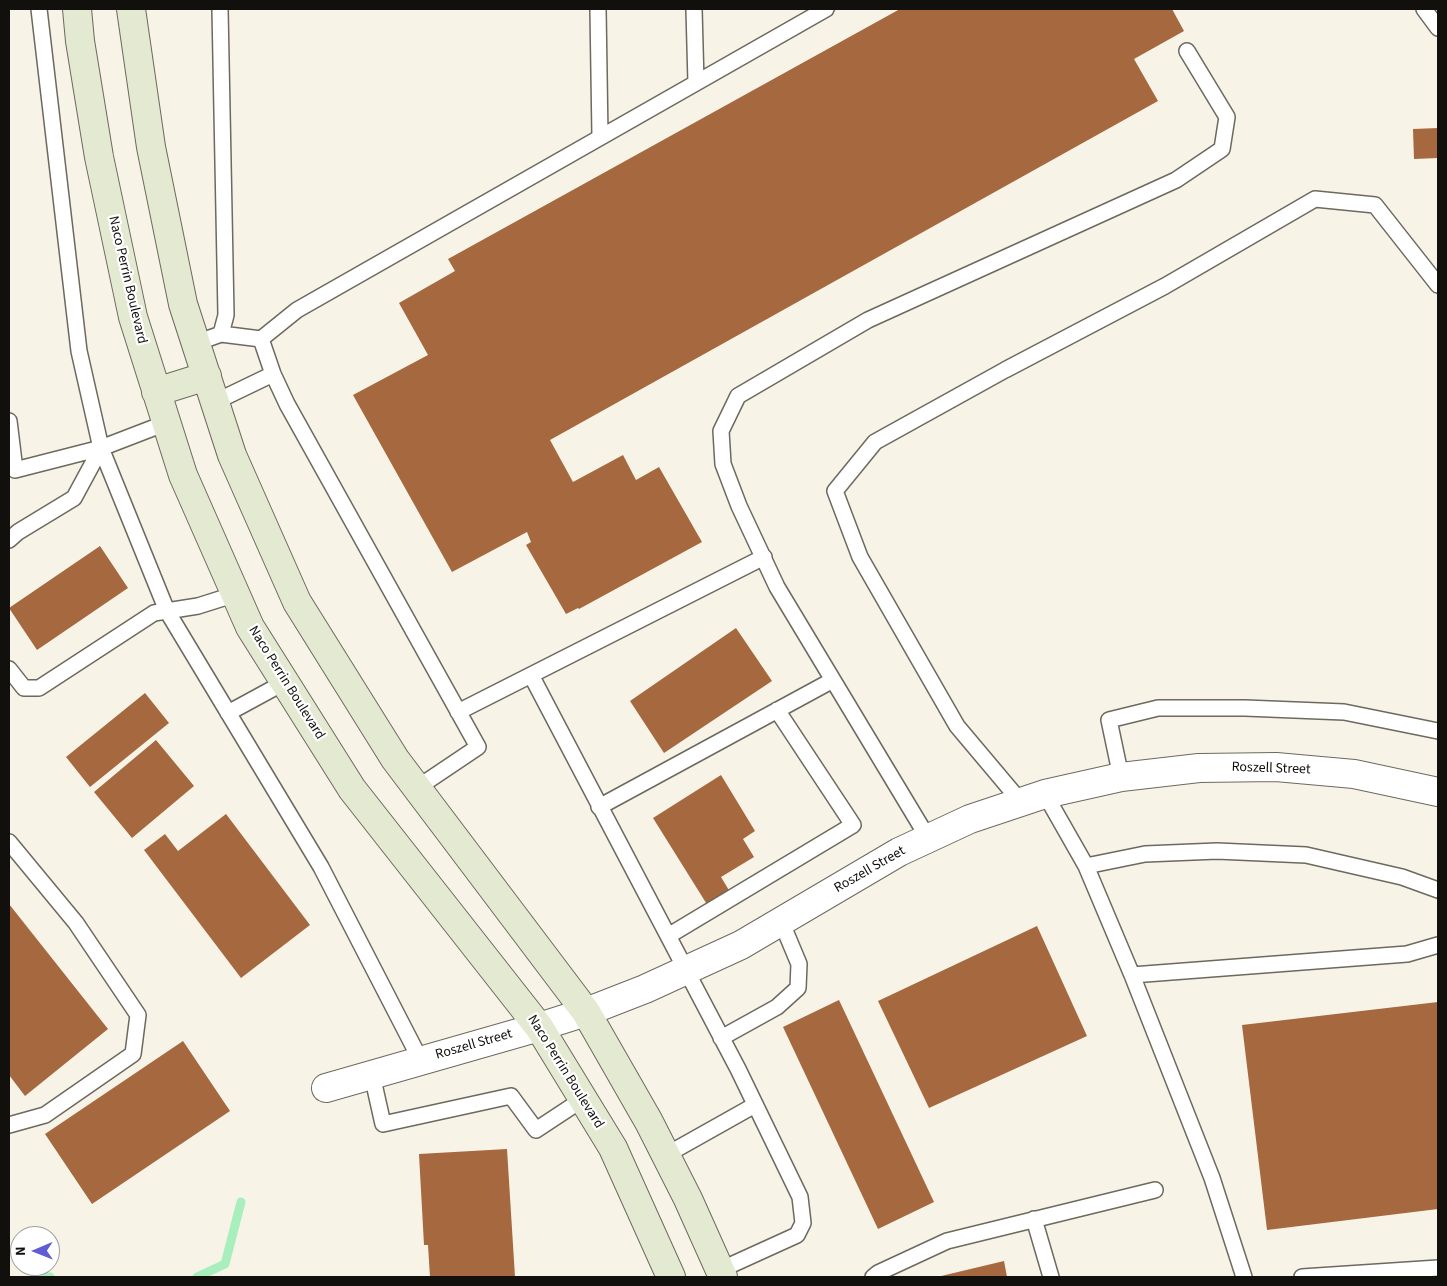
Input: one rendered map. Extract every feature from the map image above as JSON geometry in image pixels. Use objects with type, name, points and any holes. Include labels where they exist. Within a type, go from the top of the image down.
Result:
[{"type":"main road","name":"Naco Perrin Boulevard","points":[[77,9],[80,41],[99,157],[133,317],[183,474],[250,627],[352,789],[539,1027],[613,1148],[671,1277]]},
{"type":"main road","points":[[131,9],[150,147],[183,304],[208,339],[207,376],[232,456],[297,602],[395,759],[586,1012],[649,1122],[688,1199],[721,1274]]},
{"type":"main road","points":[[156,392],[207,376]]},
{"type":"street","name":"Roszell Street","points":[[326,1088],[539,1027],[586,1012],[645,989],[741,945],[899,852],[970,819],[1033,798],[1120,777],[1199,768],[1276,767],[1354,774],[1438,792]]},
{"type":"lane","points":[[39,9],[79,351],[101,448],[167,611],[321,867],[421,1061]]},
{"type":"lane","points":[[208,339],[226,315],[220,9]]},
{"type":"lane","points":[[598,9],[600,137]]},
{"type":"lane","points":[[694,9],[696,83]]},
{"type":"lane","points":[[208,339],[260,340],[297,310],[826,9]]},
{"type":"lane","points":[[1424,9],[1438,28]]},
{"type":"lane","points":[[928,838],[777,587],[739,506],[724,464],[721,431],[738,396],[868,320],[1176,180],[1222,149],[1227,117],[1187,51]]},
{"type":"lane","points":[[1244,1277],[1212,1178],[1132,975],[1086,866],[1033,798],[957,726],[860,557],[835,491],[875,442],[1005,370],[1165,286],[1315,199],[1375,206],[1438,285]]},
{"type":"lane","points":[[260,340],[287,404],[478,748],[417,788]]},
{"type":"lane","points":[[215,402],[273,374]]},
{"type":"lane","points":[[9,421],[15,470],[101,448],[166,423]]},
{"type":"lane","points":[[9,540],[18,532],[74,498],[101,448]]},
{"type":"lane","points":[[458,712],[764,557]]},
{"type":"lane","points":[[9,669],[24,688],[38,688],[154,613],[198,606],[236,594]]},
{"type":"lane","points":[[530,676],[756,1105],[800,1197],[803,1223],[797,1235],[721,1274]]},
{"type":"lane","points":[[599,807],[833,680]]},
{"type":"lane","points":[[228,713],[285,682]]},
{"type":"lane","points":[[1120,777],[1109,720],[1158,708],[1245,708],[1344,712],[1438,731]]},
{"type":"lane","points":[[668,936],[853,825],[776,710]]},
{"type":"lane","points":[[9,842],[76,923],[138,1014],[133,1054],[45,1115],[9,1125]]},
{"type":"lane","points":[[1086,866],[1145,854],[1217,851],[1306,855],[1402,877],[1438,890]]},
{"type":"lane","points":[[721,1038],[777,1006],[798,988],[799,964],[781,921]]},
{"type":"lane","points":[[1132,975],[1407,954],[1438,945]]},
{"type":"lane","points":[[372,1075],[383,1124],[511,1096],[536,1130],[583,1099]]},
{"type":"lane","points":[[666,1156],[756,1105]]},
{"type":"lane","points":[[873,1277],[947,1241],[1155,1190]]},
{"type":"lane","points":[[1034,1219],[1051,1277]]},
{"type":"lane","points":[[1302,1277],[1438,1268]]},
{"type":"building","points":[[900,9],[1172,9],[1184,31],[1134,59],[1158,101],[550,440],[573,482],[623,455],[636,480],[659,467],[702,542],[579,609],[566,614],[526,545],[531,542],[527,532],[452,572],[353,395],[428,355],[399,303],[455,271],[448,259]]},
{"type":"building","points":[[1438,128],[1438,158],[1414,159],[1413,129]]},
{"type":"building","points":[[100,546],[128,588],[37,650],[9,608]]},
{"type":"building","points":[[736,628],[772,681],[664,753],[630,701]]},
{"type":"building","points":[[145,693],[169,723],[90,787],[66,757]]},
{"type":"building","points":[[156,740],[194,786],[132,838],[94,792]]},
{"type":"building","points":[[721,775],[755,831],[743,839],[754,857],[721,877],[730,892],[708,906],[653,818]]},
{"type":"building","points":[[226,814],[310,925],[241,978],[144,850],[165,834],[178,851]]},
{"type":"building","points":[[9,904],[108,1029],[25,1096],[9,1075]]},
{"type":"building","points":[[1037,926],[1087,1036],[929,1108],[878,1001]]},
{"type":"building","points":[[839,1000],[934,1202],[878,1229],[783,1027]]},
{"type":"building","points":[[1438,1002],[1438,1209],[1267,1230],[1242,1025]]},
{"type":"building","points":[[183,1041],[230,1111],[92,1204],[45,1134]]},
{"type":"building","points":[[507,1149],[515,1277],[430,1277],[428,1245],[424,1245],[419,1154]]},
{"type":"building","points":[[1004,1261],[1007,1277],[937,1277]]},
{"type":"waterway","points":[[197,1277],[225,1264],[241,1202]]},
{"type":"waterway","points":[[42,1277],[50,1277]]}]
